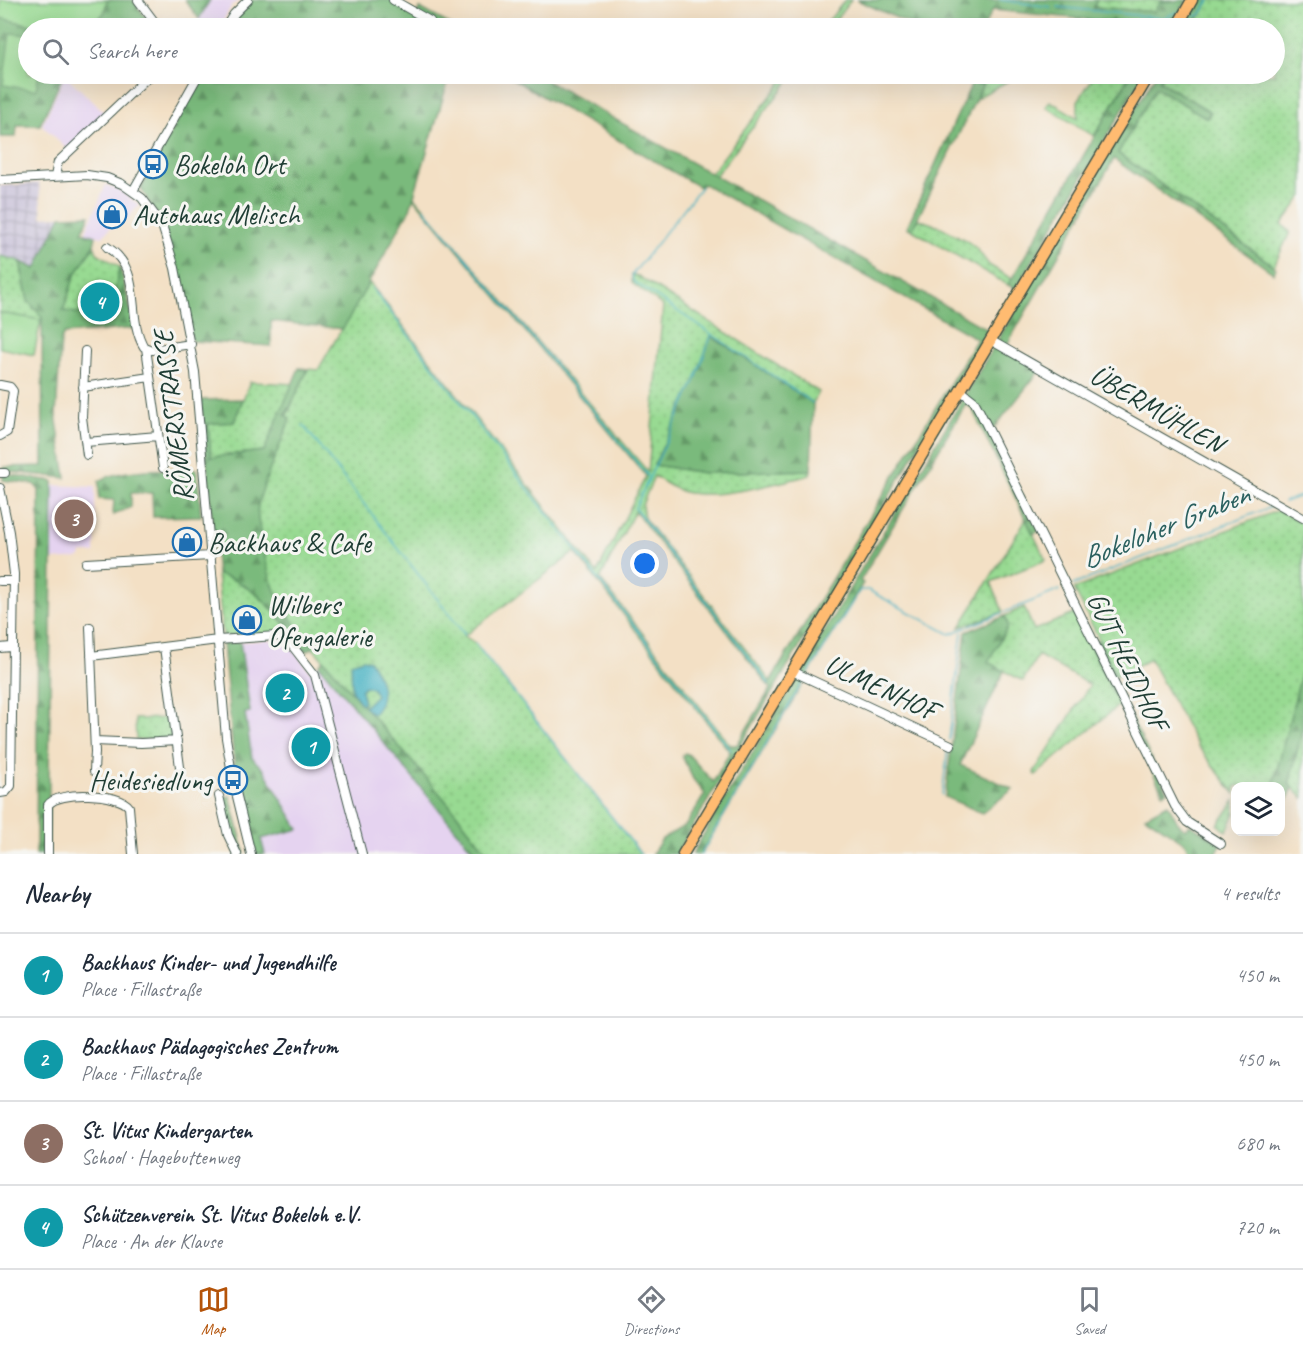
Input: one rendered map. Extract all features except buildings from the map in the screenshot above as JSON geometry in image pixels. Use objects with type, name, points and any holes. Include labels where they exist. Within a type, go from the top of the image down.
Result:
[{"type":"main road","points":[[1182,18],[1192,0]]},
{"type":"main road","points":[[683,854],[1144,84]]},
{"type":"street","points":[[138,0],[152,18]]},
{"type":"street","points":[[231,18],[248,0]]},
{"type":"street","points":[[393,0],[425,18]]},
{"type":"street","points":[[55,176],[61,159],[140,84]]},
{"type":"street","points":[[133,191],[190,84]]},
{"type":"street","name":"RÖMERSTRASSE","points":[[0,180],[55,176],[96,176],[110,179],[133,191],[149,206],[166,237],[191,344],[229,762],[251,854]]},
{"type":"street","points":[[107,247],[121,258],[128,272],[142,343],[146,348],[163,468]]},
{"type":"street","name":"ÜBERMÜHLEN","points":[[990,340],[1303,518]]},
{"type":"street","points":[[146,348],[152,350],[191,344]]},
{"type":"street","points":[[85,351],[83,387],[87,455]]},
{"type":"street","points":[[83,387],[150,377]]},
{"type":"street","points":[[0,385],[10,387],[13,391],[7,432],[0,436]]},
{"type":"street","name":"GUT HEIDHOF","points":[[960,390],[974,401],[980,412],[1175,806],[1187,822],[1221,844]]},
{"type":"street","points":[[86,442],[158,436]]},
{"type":"street","points":[[0,488],[3,525],[12,557],[11,647],[4,791]]},
{"type":"street","points":[[87,563],[210,556]]},
{"type":"street","points":[[0,581],[12,581]]},
{"type":"street","points":[[90,627],[95,741],[94,771]]},
{"type":"street","points":[[90,656],[218,640],[282,637],[287,639],[314,671],[362,854]]},
{"type":"street","points":[[0,648],[11,647]]},
{"type":"street","points":[[164,647],[180,767]]},
{"type":"street","name":"ULMENHOF","points":[[792,671],[951,745]]},
{"type":"street","points":[[95,741],[141,744],[177,741]]},
{"type":"street","points":[[48,854],[48,805],[53,799],[70,795],[123,800],[129,807],[134,854]]},
{"type":"street","points":[[219,796],[228,836],[237,854]]},
{"type":"shaded area","points":[[210,0],[240,0],[232,5],[225,18],[199,18]]},
{"type":"shaded area","points":[[61,84],[74,84],[105,113],[68,150],[42,125]]},
{"type":"shaded area","points":[[39,183],[42,217],[61,216],[36,269],[20,261],[0,256],[0,186]]},
{"type":"shaded area","points":[[106,185],[119,190],[139,205],[127,219],[111,227],[102,237],[85,233]]},
{"type":"shaded area","points":[[51,485],[95,487],[95,553],[81,553],[80,558],[53,560]]},
{"type":"shaded area","points":[[267,640],[287,642],[311,672],[319,665],[476,854],[265,854],[261,839],[299,828],[264,770],[252,758],[244,713],[250,712],[240,642]]},
{"type":"green space","points":[[0,0],[107,0],[104,13],[98,18],[18,18],[18,22],[0,18]]},
{"type":"green space","points":[[107,0],[133,0],[146,18],[99,18],[104,13]]},
{"type":"green space","points":[[185,0],[210,0],[198,18]]},
{"type":"green space","points":[[253,0],[393,0],[417,13],[420,8],[438,18],[234,18]]},
{"type":"green space","points":[[845,0],[851,0],[837,18],[831,18]]},
{"type":"green space","points":[[857,0],[1097,0],[1094,7],[1154,12],[1160,2],[1187,0],[1176,18],[1072,18],[993,10],[989,18],[897,18]]},
{"type":"green space","points":[[1097,0],[1172,0],[1154,12],[1093,7]]},
{"type":"green space","points":[[1200,0],[1210,0],[1198,18],[1189,18]]},
{"type":"green space","points":[[1210,0],[1303,0],[1303,196],[1282,224],[1290,232],[1274,266],[1118,153],[1156,87],[1207,118],[1210,112],[1164,84],[1285,84],[1285,18],[1198,18]]},
{"type":"green space","points":[[0,18],[18,22],[18,84],[59,84],[40,125],[17,125],[16,137],[0,137]]},
{"type":"green space","points":[[10,33],[18,34],[18,84],[37,84],[36,90],[3,85]]},
{"type":"green space","points":[[197,84],[447,84],[410,209],[343,329],[271,321],[271,346],[192,341],[162,223],[141,189]]},
{"type":"green space","points":[[521,84],[553,84],[988,330],[676,854],[652,854],[662,839],[686,825],[705,794],[693,779],[682,756],[685,753],[689,755],[713,782],[730,752],[727,748],[730,745],[737,745],[771,688],[768,685],[977,339],[704,184],[699,187]]},
{"type":"green space","points":[[780,84],[786,84],[715,176],[711,173]]},
{"type":"green space","points":[[971,84],[983,84],[912,230],[907,227]]},
{"type":"green space","points":[[983,84],[1002,84],[975,99]]},
{"type":"green space","points":[[1089,84],[1125,84],[1094,136],[1046,107],[1050,101],[1078,118],[1078,101]]},
{"type":"green space","points":[[1125,84],[1138,84],[1016,289],[1008,285]]},
{"type":"green space","points":[[1150,84],[1164,84],[1211,112],[1207,118],[1156,88],[1118,153],[1276,268],[1273,273],[1114,159],[1005,348],[1041,369],[990,433],[1039,531],[1033,534],[972,409],[966,404],[860,581],[863,583],[701,854],[692,854]]},
{"type":"green space","points":[[414,196],[648,472],[663,306],[632,283],[632,275],[638,276],[819,392],[813,403],[711,336],[695,381],[654,465],[704,473],[811,470],[810,475],[747,490],[713,494],[684,492],[654,476],[642,505],[644,518],[770,681],[768,685],[635,511],[600,579],[730,745],[727,748],[575,552],[464,636],[475,643],[641,854],[488,854],[296,628],[274,592],[262,550],[258,524],[257,513],[261,490],[290,418],[286,417],[308,369],[318,370],[369,282],[597,573],[646,476]]},
{"type":"green space","points":[[90,215],[82,232],[96,236],[94,245],[74,277],[63,311],[108,318],[120,267],[135,328],[64,334],[61,339],[56,415],[66,478],[4,471],[4,467],[43,466],[42,317],[28,301],[20,261],[36,269],[61,216]]},
{"type":"green space","points":[[918,219],[941,227],[967,241],[977,249],[989,265],[1012,279],[1008,285],[912,230]]},
{"type":"green space","points":[[94,245],[97,253],[120,267],[109,318],[63,311],[74,277]]},
{"type":"green space","points":[[0,256],[20,261],[28,301],[42,317],[41,320],[0,313]]},
{"type":"green space","points":[[0,313],[41,320],[34,355],[0,348]]},
{"type":"green space","points":[[711,336],[813,403],[811,470],[704,473],[654,465],[695,381]]},
{"type":"green space","points":[[299,368],[308,369],[286,416],[290,418],[258,505],[258,523],[273,586],[285,610],[313,647],[308,651],[279,616],[257,595],[245,586],[217,574],[201,400],[243,399],[234,422],[208,424],[211,457],[264,451]]},
{"type":"green space","points":[[250,382],[295,384],[265,451],[211,457],[208,423],[234,422]]},
{"type":"green space","points":[[197,469],[201,516],[153,517],[152,493],[131,493],[131,507],[113,515],[114,500],[99,499],[99,481],[120,473]]},
{"type":"green space","points":[[3,474],[53,481],[48,854],[36,854],[39,490],[34,484],[3,480]]},
{"type":"green space","points":[[1279,510],[1303,524],[1303,667],[1274,782],[1231,782],[1231,789],[1197,745],[1150,659],[1117,676],[1074,589]]},
{"type":"green space","points":[[1026,519],[1046,560],[991,582],[1003,612],[960,627]]},
{"type":"green space","points":[[217,574],[245,586],[257,595],[279,616],[308,651],[299,651],[288,638],[223,636]]},
{"type":"green space","points":[[1024,607],[1034,630],[1074,614],[1119,705],[1036,775],[1034,772],[1090,685],[1038,655],[1023,681],[987,662],[1008,626],[1005,616]]},
{"type":"green space","points":[[1005,616],[1008,626],[988,662],[1004,671],[960,765],[1013,789],[982,813],[945,797],[966,632]]},
{"type":"green space","points":[[1099,640],[1117,676],[1112,678],[1167,791],[1163,793],[1089,644]]},
{"type":"green space","points":[[240,642],[250,712],[245,713],[252,758],[264,770],[299,829],[261,839],[265,854],[256,854],[234,762],[223,644]]},
{"type":"green space","points":[[324,660],[453,809],[488,854],[476,854],[319,665]]},
{"type":"green space","points":[[1303,667],[1303,727],[1289,784],[1293,788],[1285,805],[1285,782],[1274,782]]},
{"type":"green space","points":[[171,718],[171,738],[136,740],[135,719]]},
{"type":"green space","points":[[1303,727],[1303,798],[1289,784]]},
{"type":"green space","points":[[230,796],[245,854],[237,854],[221,798]]},
{"type":"green space","points":[[1168,804],[1178,823],[1185,829],[1190,824],[1221,844],[1216,854],[1190,854],[1185,843],[1145,816]]},
{"type":"green space","points":[[1231,806],[1231,822],[1227,831],[1218,825]]},
{"type":"water","points":[[363,659],[370,661],[382,688],[381,701],[373,714],[364,707],[376,695],[372,688],[365,686],[361,690],[364,703],[361,704],[352,691],[351,663]]},
{"type":"waterway","points":[[1000,0],[1051,7]]},
{"type":"waterway","points":[[1195,16],[1200,15],[1210,0]]},
{"type":"waterway","points":[[1057,7],[1163,18],[1178,12]]},
{"type":"waterway","points":[[701,187],[632,275],[633,281],[813,403]]},
{"type":"waterway","points":[[424,208],[648,476]]},
{"type":"waterway","points":[[372,288],[731,750]]},
{"type":"waterway","points":[[711,336],[695,381],[635,508],[769,684]]},
{"type":"waterway","points":[[303,425],[465,635]]},
{"type":"waterway","name":"Bokeloher Graben","points":[[1284,502],[1303,495]]},
{"type":"waterway","name":"Bokeloher Graben","points":[[1073,585],[1273,506]]},
{"type":"waterway","name":"Bokeloher Graben","points":[[809,673],[860,590],[868,590],[950,634],[1060,590]]},
{"type":"waterway","points":[[949,740],[962,632]]},
{"type":"waterway","points":[[475,643],[641,854]]},
{"type":"waterway","name":"Bokeloher Graben","points":[[701,854],[803,682]]},
{"type":"waterway","points":[[942,795],[948,749]]},
{"type":"place","name":"Bokeloh Ort","points":[[153,164]]},
{"type":"place","name":"Autohaus Melisch","points":[[112,214]]},
{"type":"place","name":"Schützenverein St. Vitus Bokeloh e.V.","points":[[100,302]]},
{"type":"place","name":"St. Vitus Kindergarten","points":[[74,519]]},
{"type":"place","name":"Backhaus & Cafe","points":[[187,542]]},
{"type":"place","name":"Wilbers Ofengalerie","points":[[247,620]]},
{"type":"place","name":"Backhaus Pädagogisches Zentrum","points":[[285,693]]},
{"type":"place","name":"Backhaus Kinder- und Jugendhilfe","points":[[311,747]]},
{"type":"place","name":"Heidesiedlung","points":[[233,780]]}]
